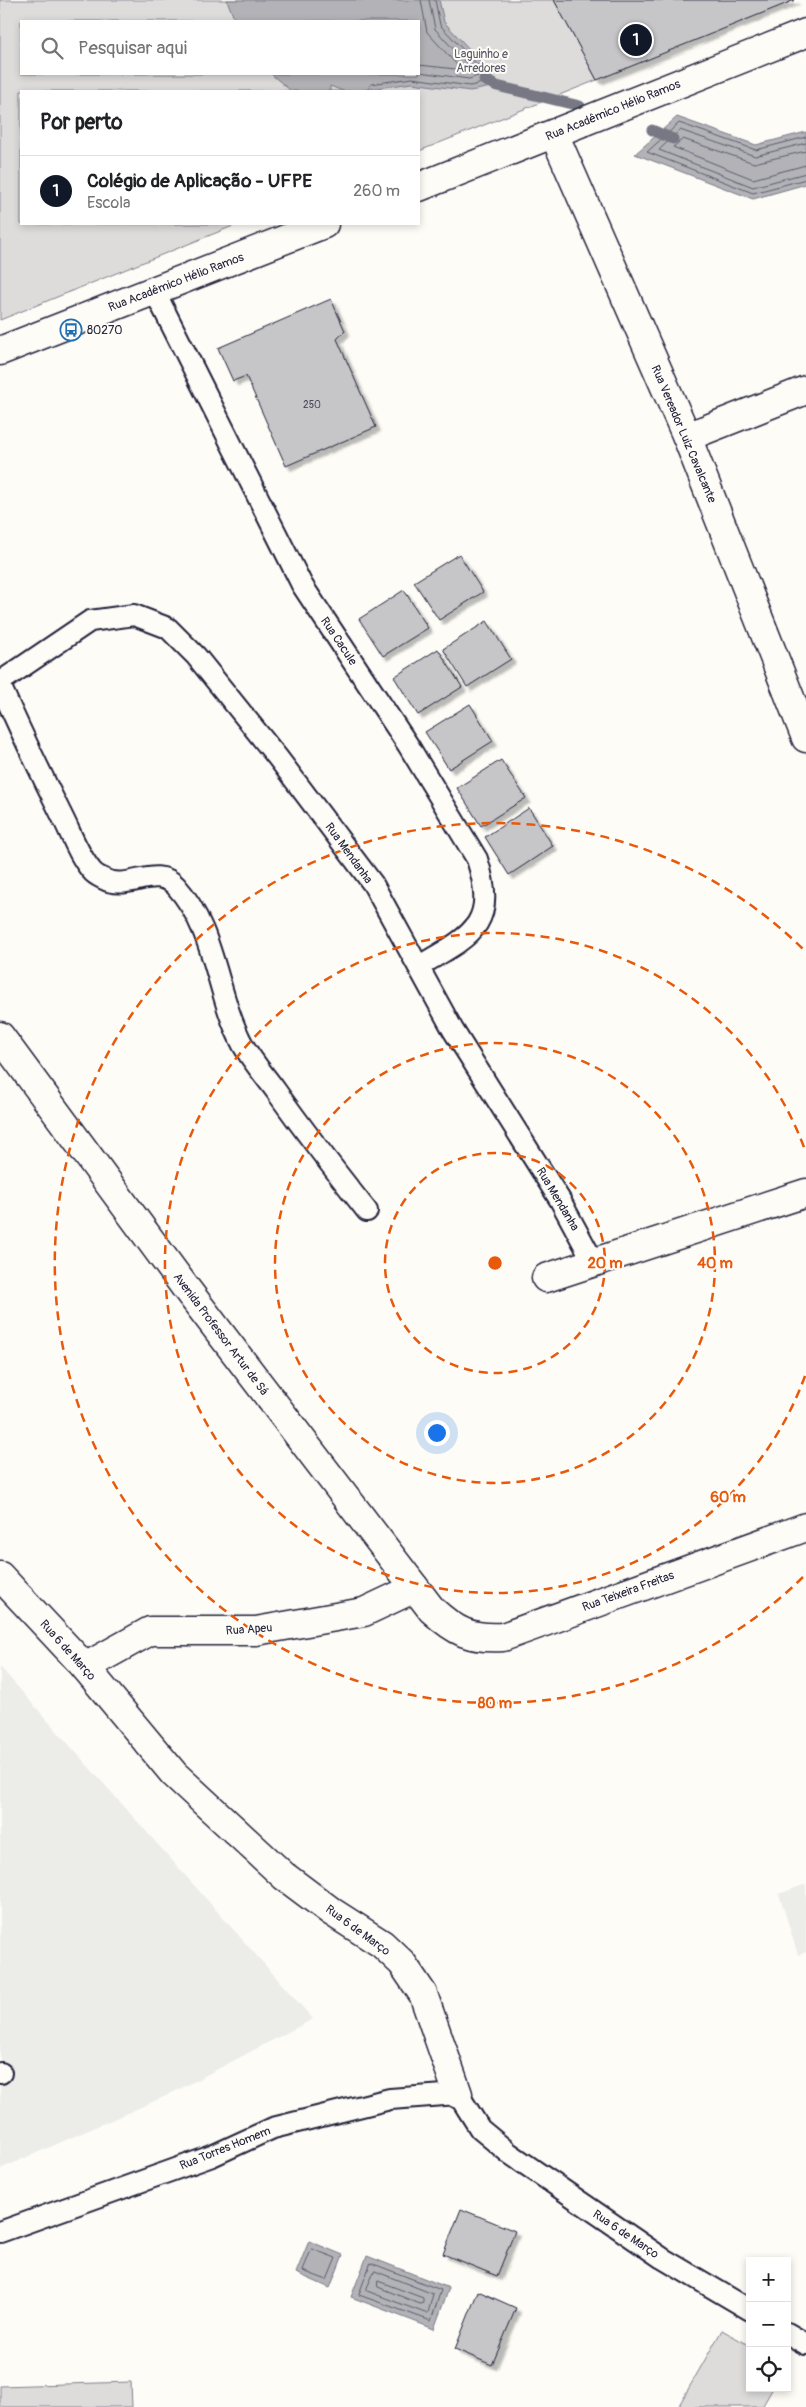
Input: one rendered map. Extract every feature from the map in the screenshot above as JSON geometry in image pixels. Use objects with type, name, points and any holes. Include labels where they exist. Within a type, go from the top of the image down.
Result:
[{"type":"street","name":"Rua Acadêmico Hélio Ramos","points":[[420,186],[806,33]]},
{"type":"street","name":"Rua Vereador Luiz Cavalcante","points":[[554,134],[687,437],[806,738]]},
{"type":"street","name":"Rua Acadêmico Hélio Ramos","points":[[0,351],[321,225]]},
{"type":"street","points":[[687,437],[806,390]]},
{"type":"street","name":"Avenida Professor Artur de Sá","points":[[0,1036],[185,1287],[432,1610],[450,1626]]},
{"type":"street","points":[[546,1278],[806,1193]]},
{"type":"street","name":"Rua Teixeira Freitas","points":[[450,1626],[466,1634],[484,1638],[503,1637],[806,1527]]},
{"type":"street","name":"Rua 6 de Março","points":[[0,1576],[84,1666],[174,1774],[284,1876],[332,1912],[382,1944],[402,1963],[423,1994],[458,2094]]},
{"type":"street","name":"Rua Apeu","points":[[84,1666],[150,1632],[256,1630],[276,1627],[364,1612],[415,1588]]},
{"type":"lane","name":"Rua Cacule","points":[[154,290],[302,586],[408,746],[477,859],[483,880],[485,901],[478,923],[462,941],[419,966]]},
{"type":"lane","name":"Rua Mendanha","points":[[0,683],[90,622],[134,615],[168,628],[196,656],[278,758],[373,884],[453,1030],[560,1200],[594,1263]]},
{"type":"lane","points":[[0,683],[45,784],[85,861],[94,873],[107,881],[119,884],[162,877],[175,885],[203,932],[218,968],[232,1023],[244,1046],[320,1152],[367,1212]]},
{"type":"lane","name":"Rua Torres Homem","points":[[0,2232],[212,2156],[273,2128],[390,2099],[458,2094]]},
{"type":"lane","name":"Rua 6 de Março","points":[[458,2094],[480,2130],[508,2153],[654,2253],[746,2308]]},
{"type":"lane","points":[[791,2335],[806,2344]]},
{"type":"shaded area","points":[[0,1667],[313,2019],[168,2095],[0,2169]]},
{"type":"shaded area","points":[[806,1884],[806,1952],[798,1955],[779,1894]]},
{"type":"green space","name":"Laguinho e Arredores","points":[[0,0],[554,0],[597,80],[420,151],[420,90],[20,90],[20,225],[236,225],[0,320]]},
{"type":"green space","points":[[722,2330],[746,2344],[746,2392],[771,2392],[762,2407],[678,2407]]},
{"type":"green space","points":[[131,2382],[132,2407],[0,2407],[0,2386]]},
{"type":"water","points":[[227,0],[439,0],[444,22],[487,68],[497,86],[470,91],[412,83],[363,90],[340,90],[330,86],[330,90],[290,90],[272,75],[420,75],[420,20],[235,20]]},
{"type":"water","points":[[677,117],[756,145],[806,132],[806,184],[753,199],[635,154]]},
{"type":"water","points":[[309,2241],[343,2255],[330,2288],[296,2273]]},
{"type":"water","points":[[367,2256],[449,2288],[434,2329],[351,2297]]},
{"type":"building","points":[[554,0],[795,0],[597,80]]},
{"type":"building","points":[[331,299],[345,331],[337,339],[376,427],[286,466],[246,376],[233,381],[218,348]]},
{"type":"building","points":[[459,554],[483,592],[439,620],[414,582]]},
{"type":"building","points":[[404,590],[428,628],[383,656],[359,619]]},
{"type":"building","points":[[487,621],[511,659],[467,687],[443,649]]},
{"type":"building","points":[[438,649],[462,687],[418,715],[394,677]]},
{"type":"building","points":[[470,704],[493,741],[449,769],[425,732]]},
{"type":"building","points":[[501,760],[526,798],[481,826],[457,788]]},
{"type":"building","points":[[529,808],[553,846],[509,875],[485,837]]},
{"type":"building","points":[[461,2209],[515,2231],[497,2276],[443,2254]]},
{"type":"building","points":[[478,2291],[516,2308],[492,2365],[455,2349]]},
{"type":"waterway","points":[[484,80],[497,86],[580,106]]},
{"type":"waterway","points":[[652,130],[673,139]]},
{"type":"place","name":"Colégio de Aplicação - UFPE","points":[[636,40]]},
{"type":"place","name":"80270","points":[[71,330]]}]
